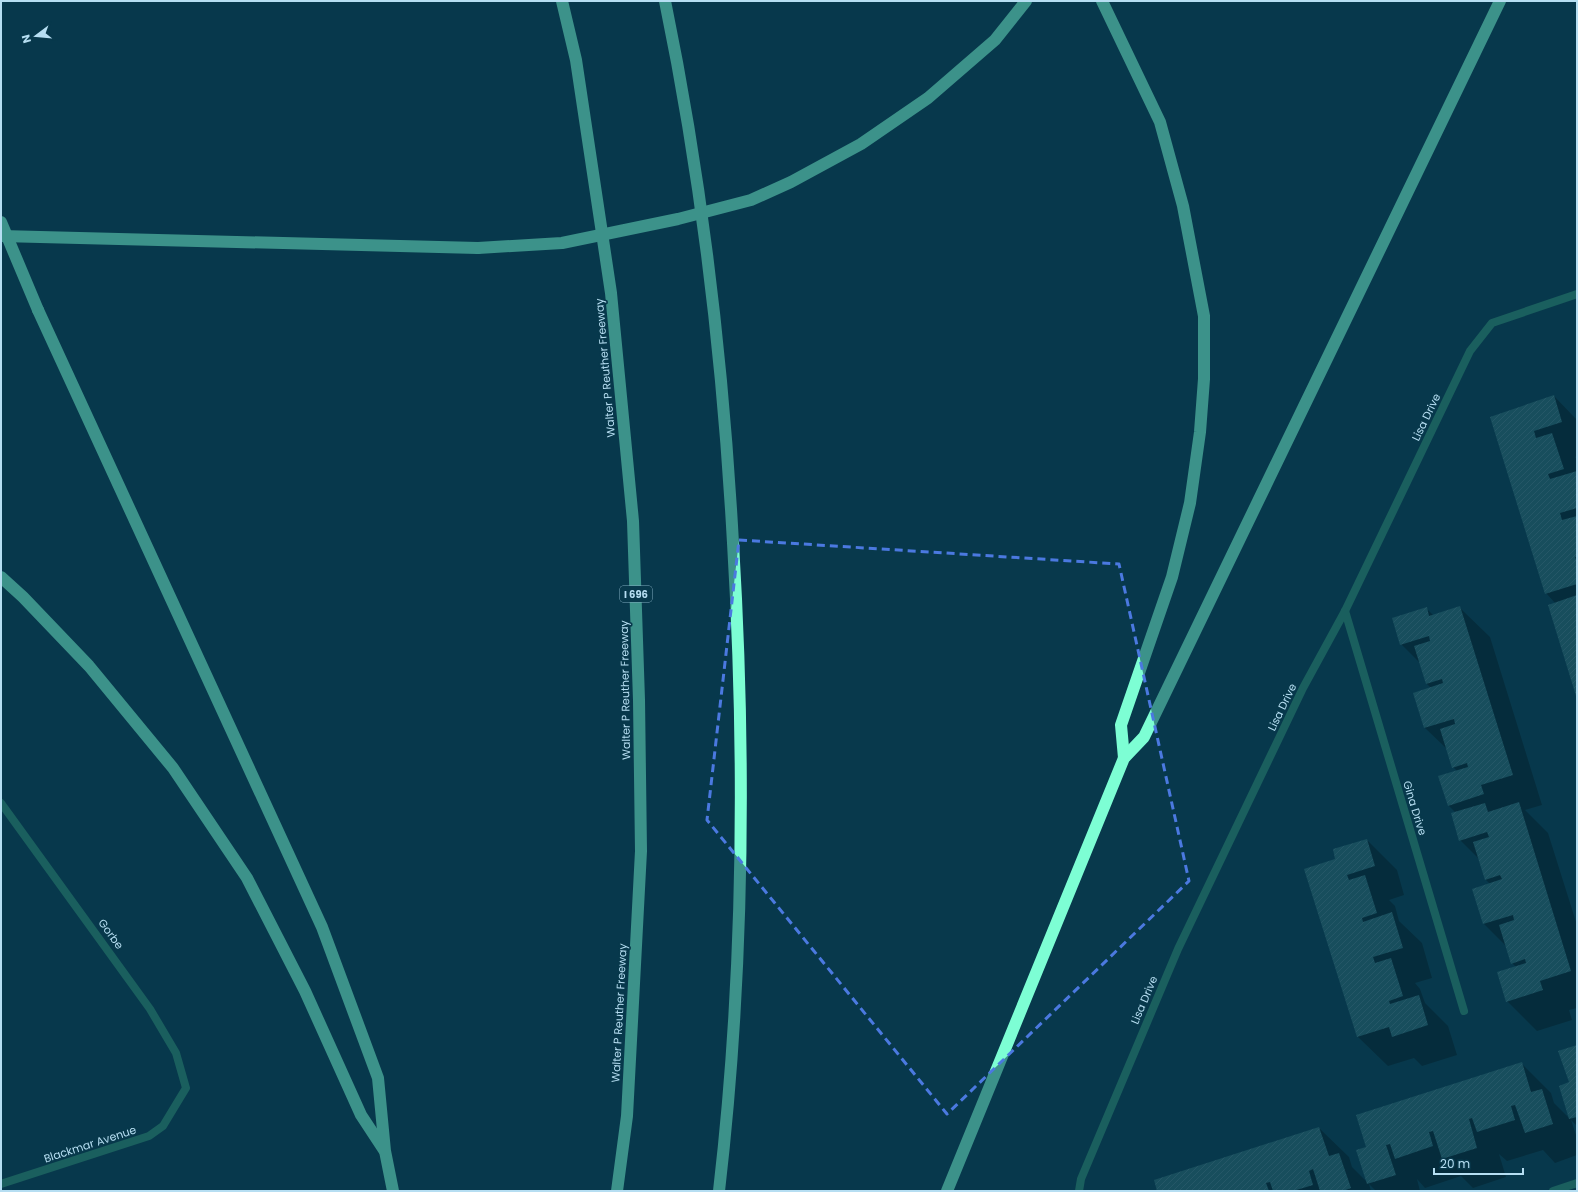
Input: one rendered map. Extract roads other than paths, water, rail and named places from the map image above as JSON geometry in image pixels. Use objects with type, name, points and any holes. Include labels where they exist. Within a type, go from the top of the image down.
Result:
[{"type":"highway","name":"Walter P Reuther Freeway","points":[[562,1],[576,60],[611,293],[633,521],[639,700],[641,851],[627,1116],[617,1191]]},
{"type":"highway","points":[[665,1],[707,245],[721,370],[737,606],[741,714],[739,916],[732,1035],[719,1191]]},
{"type":"highway","points":[[1,236],[478,248],[562,243],[678,219],[758,197],[791,182],[861,144],[928,98],[995,40],[1026,1]]},
{"type":"highway","points":[[1102,1],[1160,122],[1183,206],[1204,316],[1204,379],[1201,424],[1190,503],[1172,578],[1121,725],[1124,758]]},
{"type":"highway","points":[[947,1191],[1124,758],[1144,737],[1500,1]]},
{"type":"highway","points":[[1,222],[38,310],[322,927],[378,1078],[384,1151],[393,1191]]},
{"type":"highway","points":[[1,577],[23,597],[89,666],[178,774],[247,878],[305,991],[361,1115],[384,1151]]},
{"type":"street","name":"Lisa Drive","points":[[1079,1191],[1080,1179],[1178,949],[1303,688],[1345,612],[1470,351],[1492,323],[1576,297]]},
{"type":"street","name":"Gina Drive","points":[[1345,612],[1464,1011]]},
{"type":"street","name":"Gorbe","points":[[1,803],[150,1008],[176,1053],[186,1088]]},
{"type":"street","name":"Blackmar Avenue","points":[[1,1184],[149,1136],[163,1126],[186,1088]]},
{"type":"street","points":[[1553,1191],[1577,1183]]}]
